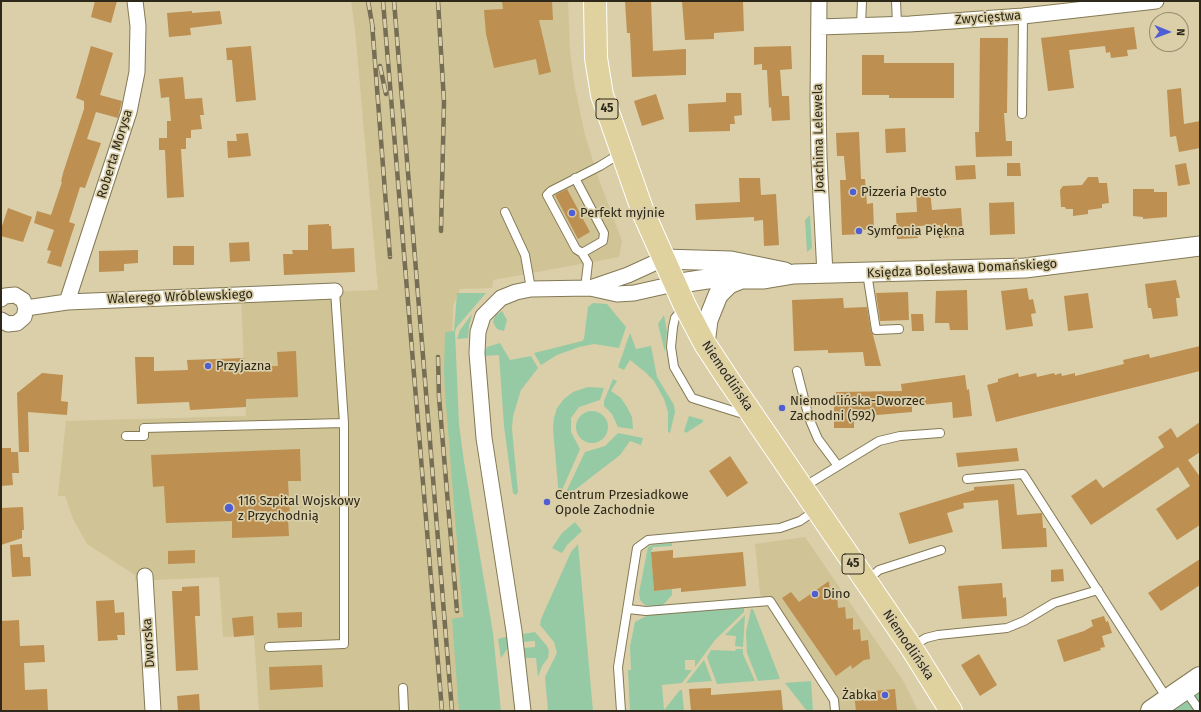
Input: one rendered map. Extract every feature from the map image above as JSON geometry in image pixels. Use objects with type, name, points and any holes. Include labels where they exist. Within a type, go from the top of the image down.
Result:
[{"type":"main road","name":"Niemodlińska","points":[[595,1],[595,42],[602,95],[621,153],[643,212],[663,260],[685,306],[705,344],[911,647],[951,711]]},
{"type":"street","name":"Roberta Morysa","points":[[67,302],[128,112],[137,72],[138,26],[135,1]]},
{"type":"street","name":"Joachima Lelewela","points":[[820,1],[819,158],[825,274]]},
{"type":"street","name":"Zwycięstwa","points":[[819,27],[897,24],[1032,10],[1156,1]]},
{"type":"street","name":"Księdza Bolesława Domańskiego","points":[[674,284],[707,279],[764,280],[794,274],[1025,268],[1115,258],[1200,246]]},
{"type":"street","name":"Księdza Bolesława Domańskiego","points":[[663,260],[731,261],[794,274]]},
{"type":"street","points":[[587,288],[628,275],[663,260]]},
{"type":"street","points":[[705,344],[708,320],[718,296],[729,284],[739,280]]},
{"type":"street","points":[[523,711],[514,630],[484,438],[477,352],[478,332],[483,316],[501,298],[531,289],[587,288],[617,294],[634,293],[674,284]]},
{"type":"street","name":"Walerego Wróblewskiego","points":[[26,308],[67,302],[335,291]]},
{"type":"street","points":[[2,295],[15,295],[19,297],[23,300],[26,308],[24,317],[17,324],[2,323]]},
{"type":"street","name":"Dworska","points":[[145,576],[153,711]]},
{"type":"lane","points":[[861,26],[862,1]]},
{"type":"lane","points":[[896,1],[897,24]]},
{"type":"lane","points":[[1022,114],[1032,10]]},
{"type":"lane","points":[[587,288],[588,263],[582,254],[576,249],[547,195],[550,191],[600,166],[621,153]]},
{"type":"lane","points":[[575,178],[604,233],[603,241],[582,254]]},
{"type":"lane","points":[[505,212],[524,254],[531,289]]},
{"type":"lane","points":[[867,273],[876,330],[899,329]]},
{"type":"lane","points":[[269,647],[344,644],[344,423],[335,291]]},
{"type":"lane","points":[[685,306],[675,318],[671,347],[672,360],[692,398],[755,417]]},
{"type":"lane","points":[[797,371],[809,418],[818,439],[838,466]]},
{"type":"lane","points":[[126,436],[144,436],[144,428],[344,423]]},
{"type":"lane","points":[[802,488],[879,441],[900,436],[940,433]]},
{"type":"lane","points":[[967,479],[1023,474],[1098,590],[1176,695],[1200,710]]},
{"type":"lane","points":[[621,711],[618,667],[638,548],[648,540],[780,528],[800,521],[817,510]]},
{"type":"lane","points":[[865,581],[879,570],[941,550]]},
{"type":"lane","points":[[911,647],[926,638],[938,635],[1007,628],[1024,621],[1054,603],[1098,590]]},
{"type":"lane","points":[[628,609],[646,612],[770,601],[834,700],[836,711]]},
{"type":"lane","points":[[403,688],[404,711]]},
{"type":"shaded area","points":[[351,1],[568,1],[570,51],[574,83],[585,135],[598,177],[622,241],[619,257],[493,280],[492,288],[460,289],[453,306],[451,385],[467,711],[259,711],[254,636],[223,637],[219,577],[135,581],[135,575],[87,544],[73,519],[65,496],[58,496],[66,421],[246,416],[241,295],[378,290],[355,29]]},
{"type":"shaded area","points":[[805,537],[904,682],[918,711],[835,711],[834,700],[760,594],[755,544]]},
{"type":"green space","points":[[810,215],[812,248],[807,252],[805,220]]},
{"type":"green space","points":[[457,293],[486,293],[456,328],[455,332],[459,424],[493,633],[501,711],[459,711],[452,619],[463,617],[444,372],[445,332],[454,331]]},
{"type":"green space","points":[[593,303],[607,304],[626,327],[619,348],[594,344],[579,347],[557,355],[541,365],[534,353],[582,341],[584,339],[588,307]]},
{"type":"green space","points":[[502,311],[507,320],[504,331],[497,329],[493,322],[495,316]]},
{"type":"green space","points":[[472,314],[468,338],[457,339],[460,330]]},
{"type":"green space","points":[[664,315],[667,332],[665,352],[658,324]]},
{"type":"green space","points":[[630,333],[636,349],[651,346],[657,377],[674,405],[675,412],[670,433],[668,432],[668,412],[664,399],[654,381],[630,360],[624,370],[618,367]]},
{"type":"green space","points":[[500,343],[510,360],[531,356],[538,368],[521,390],[513,416],[512,429],[518,492],[516,495],[513,493],[504,426],[499,355],[483,356],[487,347]]},
{"type":"green space","points":[[613,379],[617,381],[611,391],[621,398],[627,407],[632,417],[633,429],[618,427],[612,414],[604,406],[604,401]]},
{"type":"green space","points":[[588,387],[604,388],[600,400],[579,407],[571,418],[571,432],[580,449],[559,497],[553,429],[554,418],[557,408],[564,399],[573,392]]},
{"type":"green space","points":[[592,411],[601,414],[605,418],[608,427],[605,436],[601,440],[592,443],[583,440],[579,436],[576,427],[579,418],[583,414]]},
{"type":"green space","points":[[689,416],[703,420],[703,422],[686,433],[684,431]]},
{"type":"green space","points":[[618,433],[643,438],[641,445],[630,441],[620,455],[567,496],[567,490],[585,452],[605,446]]},
{"type":"green space","points":[[575,522],[582,531],[567,545],[562,553],[552,548],[562,533]]},
{"type":"green space","points":[[672,543],[672,546],[653,547],[651,552],[654,591],[672,589],[672,595],[663,605],[658,607],[645,605],[640,600],[639,593],[648,547],[652,545]]},
{"type":"green space","points":[[578,544],[593,711],[548,711],[545,677],[557,653],[554,642],[540,625],[541,619],[571,552]]},
{"type":"green space","points":[[744,607],[744,612],[715,640],[695,667],[695,660],[685,660],[685,670],[692,670],[682,683],[662,685],[664,710],[680,690],[682,690],[684,711],[630,711],[628,670],[631,670],[630,646],[635,622],[648,615]]},
{"type":"green space","points":[[751,609],[753,609],[780,679],[758,681],[747,653],[746,632]]},
{"type":"green space","points":[[745,615],[743,647],[735,646],[736,636],[725,635]]},
{"type":"green space","points":[[535,632],[547,646],[549,651],[548,658],[542,666],[538,677],[536,658],[525,658],[524,648],[535,647],[535,641],[524,642],[523,634]]},
{"type":"green space","points":[[509,636],[510,645],[501,658],[498,639]]},
{"type":"green space","points":[[736,649],[743,649],[743,654],[755,681],[717,684],[707,657],[711,650],[735,651]]},
{"type":"green space","points":[[704,660],[712,681],[686,683]]},
{"type":"green space","points":[[1200,678],[1200,711],[1152,711]]},
{"type":"green space","points":[[811,681],[813,711],[807,711],[785,683]]},
{"type":"building","points":[[95,1],[117,1],[111,23],[91,17]]},
{"type":"building","points":[[502,1],[552,1],[553,20],[539,20],[551,72],[539,75],[536,59],[494,68],[486,34],[484,10],[503,9]]},
{"type":"building","points":[[625,1],[651,1],[653,51],[686,49],[686,75],[632,77],[630,33],[627,33]]},
{"type":"building","points":[[682,1],[743,1],[744,31],[714,33],[714,39],[685,40]]},
{"type":"building","points":[[192,11],[192,13],[220,11],[222,24],[190,28],[191,35],[169,37],[167,13]]},
{"type":"building","points":[[1134,27],[1137,49],[1127,50],[1128,56],[1111,58],[1110,52],[1106,53],[1105,46],[1069,50],[1074,88],[1048,91],[1041,38]]},
{"type":"building","points":[[980,38],[1008,38],[1007,113],[1004,113],[1006,141],[1012,141],[1012,156],[976,157],[975,132],[979,132]]},
{"type":"building","points":[[91,46],[113,53],[100,95],[122,101],[118,118],[96,112],[87,139],[101,143],[85,188],[80,187],[69,222],[75,224],[61,267],[47,263],[51,251],[47,250],[54,230],[34,223],[37,211],[51,215],[62,182],[63,173],[84,109],[84,101],[76,98]]},
{"type":"building","points":[[251,46],[256,100],[236,102],[232,60],[227,60],[226,48]]},
{"type":"building","points":[[791,46],[792,69],[780,70],[782,96],[789,96],[790,120],[772,121],[771,107],[769,108],[767,70],[762,70],[762,64],[754,65],[754,47]]},
{"type":"building","points":[[862,55],[884,55],[884,63],[954,63],[954,98],[889,98],[889,95],[862,95]]},
{"type":"building","points":[[183,77],[185,99],[202,98],[204,115],[200,115],[202,129],[191,130],[191,138],[186,138],[186,149],[181,149],[184,197],[167,198],[165,150],[159,150],[159,138],[167,138],[167,121],[171,121],[169,97],[161,98],[159,79]]},
{"type":"building","points":[[1181,88],[1184,124],[1200,121],[1200,148],[1179,152],[1176,136],[1170,137],[1167,90]]},
{"type":"building","points":[[726,93],[741,93],[742,115],[734,116],[735,124],[730,124],[730,131],[689,132],[688,104],[726,102]]},
{"type":"building","points":[[656,94],[664,119],[642,126],[634,101]]},
{"type":"building","points":[[905,128],[906,152],[886,153],[885,129]]},
{"type":"building","points":[[859,132],[861,179],[865,179],[867,204],[873,203],[874,229],[862,230],[862,234],[842,235],[840,180],[846,180],[844,156],[837,156],[836,133]]},
{"type":"building","points":[[248,133],[251,156],[228,158],[227,141],[237,141],[236,134]]},
{"type":"building","points":[[1007,163],[1020,163],[1021,176],[1007,176]]},
{"type":"building","points":[[1186,163],[1190,184],[1178,186],[1175,165]]},
{"type":"building","points":[[975,165],[976,179],[956,180],[955,166]]},
{"type":"building","points":[[1088,177],[1098,177],[1099,183],[1107,183],[1109,203],[1102,204],[1102,208],[1088,210],[1088,214],[1073,216],[1073,209],[1061,207],[1060,190],[1063,186],[1082,185]]},
{"type":"building","points":[[739,178],[760,178],[761,195],[776,194],[779,245],[764,246],[763,220],[754,221],[754,217],[696,220],[695,204],[740,202]]},
{"type":"building","name":"Perfekt myjnie","points":[[567,189],[590,232],[578,239],[555,195]]},
{"type":"building","points":[[1133,189],[1154,189],[1154,192],[1167,192],[1167,217],[1143,219],[1143,217],[1133,216]]},
{"type":"building","points":[[930,191],[932,210],[961,208],[963,236],[941,238],[940,225],[917,226],[918,238],[897,239],[896,213],[917,212],[916,192]]},
{"type":"building","points":[[1014,202],[1015,234],[990,235],[989,203]]},
{"type":"building","points":[[8,208],[32,217],[23,242],[1,236],[1,229]]},
{"type":"building","points":[[329,224],[329,226],[331,226],[332,249],[354,248],[355,272],[284,275],[283,254],[293,254],[292,250],[308,250],[308,225]]},
{"type":"building","points":[[249,242],[250,261],[230,262],[229,243]]},
{"type":"building","points":[[173,246],[194,246],[194,265],[173,265]]},
{"type":"building","points":[[138,250],[138,263],[124,264],[124,271],[99,272],[99,251]]},
{"type":"building","points":[[1176,280],[1180,298],[1176,298],[1178,316],[1153,319],[1151,308],[1148,308],[1145,284]]},
{"type":"building","points":[[1027,288],[1029,300],[1033,299],[1036,313],[1031,314],[1033,326],[1006,330],[1001,291]]},
{"type":"building","points":[[967,290],[968,330],[950,330],[949,323],[935,323],[936,291]]},
{"type":"building","points":[[908,292],[909,320],[880,321],[876,293]]},
{"type":"building","points":[[1088,293],[1093,328],[1068,331],[1064,296]]},
{"type":"building","points":[[843,298],[844,308],[867,307],[871,331],[881,366],[865,366],[863,352],[828,353],[828,350],[794,351],[792,300]]},
{"type":"building","points":[[911,314],[923,314],[924,331],[912,331]]},
{"type":"building","points":[[1200,346],[1200,371],[996,422],[987,385],[998,382],[998,379],[1018,373],[1019,377],[1036,373],[1037,377],[1054,373],[1055,375],[1061,373],[1062,376],[1075,373],[1075,376],[1124,364],[1123,360],[1149,354],[1150,358]]},
{"type":"building","points":[[296,351],[298,397],[246,399],[246,407],[190,410],[189,402],[137,404],[135,357],[154,357],[154,371],[188,370],[187,360],[244,358],[245,367],[278,366],[277,352]]},
{"type":"building","points":[[42,373],[63,375],[61,401],[68,402],[67,415],[28,412],[29,452],[19,452],[17,393]]},
{"type":"building","points":[[965,375],[967,390],[969,389],[972,416],[953,418],[952,402],[912,406],[912,412],[854,417],[854,428],[834,428],[834,406],[837,406],[836,392],[902,391],[901,384]]},
{"type":"building","points":[[1200,422],[1200,452],[1188,460],[1200,477],[1200,525],[1177,540],[1156,509],[1190,486],[1178,467],[1091,525],[1071,496],[1096,479],[1103,488],[1164,447],[1158,437],[1171,428],[1177,438]]},
{"type":"building","points":[[1,448],[11,448],[11,452],[18,452],[19,473],[12,473],[13,485],[1,486]]},
{"type":"building","points":[[1017,448],[1019,461],[958,467],[956,453]]},
{"type":"building","points":[[300,449],[301,481],[288,481],[290,518],[288,519],[289,536],[232,538],[232,521],[166,523],[164,486],[153,487],[151,455]]},
{"type":"building","points":[[730,456],[748,483],[727,497],[709,471]]},
{"type":"building","points":[[1014,484],[1017,515],[1042,513],[1043,528],[1046,528],[1047,547],[1002,549],[998,500],[963,503],[964,508],[947,513],[953,532],[909,544],[899,513],[974,490],[974,487]]},
{"type":"building","points":[[23,507],[24,530],[22,530],[22,538],[1,545],[1,508]]},
{"type":"building","points":[[22,544],[23,557],[30,557],[31,576],[12,577],[10,545]]},
{"type":"building","points":[[195,550],[195,563],[168,564],[168,551]]},
{"type":"building","points":[[673,550],[673,558],[743,552],[746,586],[681,592],[681,588],[654,591],[651,552]]},
{"type":"building","points":[[1200,559],[1200,585],[1161,611],[1148,593]]},
{"type":"building","points":[[1063,569],[1064,581],[1051,582],[1051,570]]},
{"type":"building","points":[[829,581],[830,597],[837,596],[838,608],[845,607],[846,619],[853,618],[853,630],[860,629],[861,641],[868,640],[870,659],[864,660],[852,669],[851,665],[836,676],[782,598],[791,592],[799,602]]},
{"type":"building","points":[[1002,583],[1003,598],[1006,597],[1007,616],[962,619],[958,586]]},
{"type":"building","points":[[199,586],[200,616],[195,616],[198,670],[176,671],[172,591],[182,591],[182,587]]},
{"type":"building","points":[[114,600],[115,613],[124,612],[125,635],[117,635],[118,640],[98,641],[96,601]]},
{"type":"building","points":[[302,612],[302,627],[278,628],[277,613]]},
{"type":"building","points":[[253,616],[254,635],[234,637],[232,618]]},
{"type":"building","points":[[1104,616],[1106,622],[1108,621],[1112,633],[1102,636],[1105,647],[1100,648],[1101,650],[1064,662],[1057,640],[1084,631],[1093,626],[1091,620]]},
{"type":"building","points":[[19,620],[20,646],[44,645],[45,662],[24,663],[25,690],[47,689],[48,711],[1,711],[1,621]]},
{"type":"building","points":[[979,654],[997,685],[980,696],[961,665]]},
{"type":"building","points":[[322,665],[323,687],[270,690],[269,667]]},
{"type":"building","points":[[711,688],[711,695],[781,690],[783,711],[691,711],[689,689]]},
{"type":"building","points":[[895,689],[897,711],[856,711],[854,693]]},
{"type":"building","points":[[199,694],[200,711],[178,711],[177,696]]},
{"type":"railway","points":[[368,1],[373,29]]},
{"type":"railway","points":[[383,1],[442,711]]},
{"type":"railway","points":[[394,1],[452,711]]},
{"type":"railway","points":[[438,1],[444,102],[441,231]]},
{"type":"railway","points":[[372,23],[390,257]]},
{"type":"railway","points":[[380,66],[386,94]]},
{"type":"railway","points":[[438,357],[439,397],[457,611]]},
{"type":"place","name":"Pizzeria Presto","points":[[853,192]]},
{"type":"place","name":"Perfekt myjnie","points":[[572,213]]},
{"type":"place","name":"Symfonia Piękna","points":[[859,231]]},
{"type":"place","name":"Przyjazna","points":[[208,366]]},
{"type":"place","name":"Niemodlińska-Dworzec Zachodni (592)","points":[[782,408]]},
{"type":"place","name":"Centrum Przesiadkowe Opole Zachodnie","points":[[547,502]]},
{"type":"place","name":"116 Szpital Wojskowy z Przychodnią","points":[[229,508]]},
{"type":"place","name":"Dino","points":[[815,594]]},
{"type":"place","name":"Żabka","points":[[885,695]]}]
